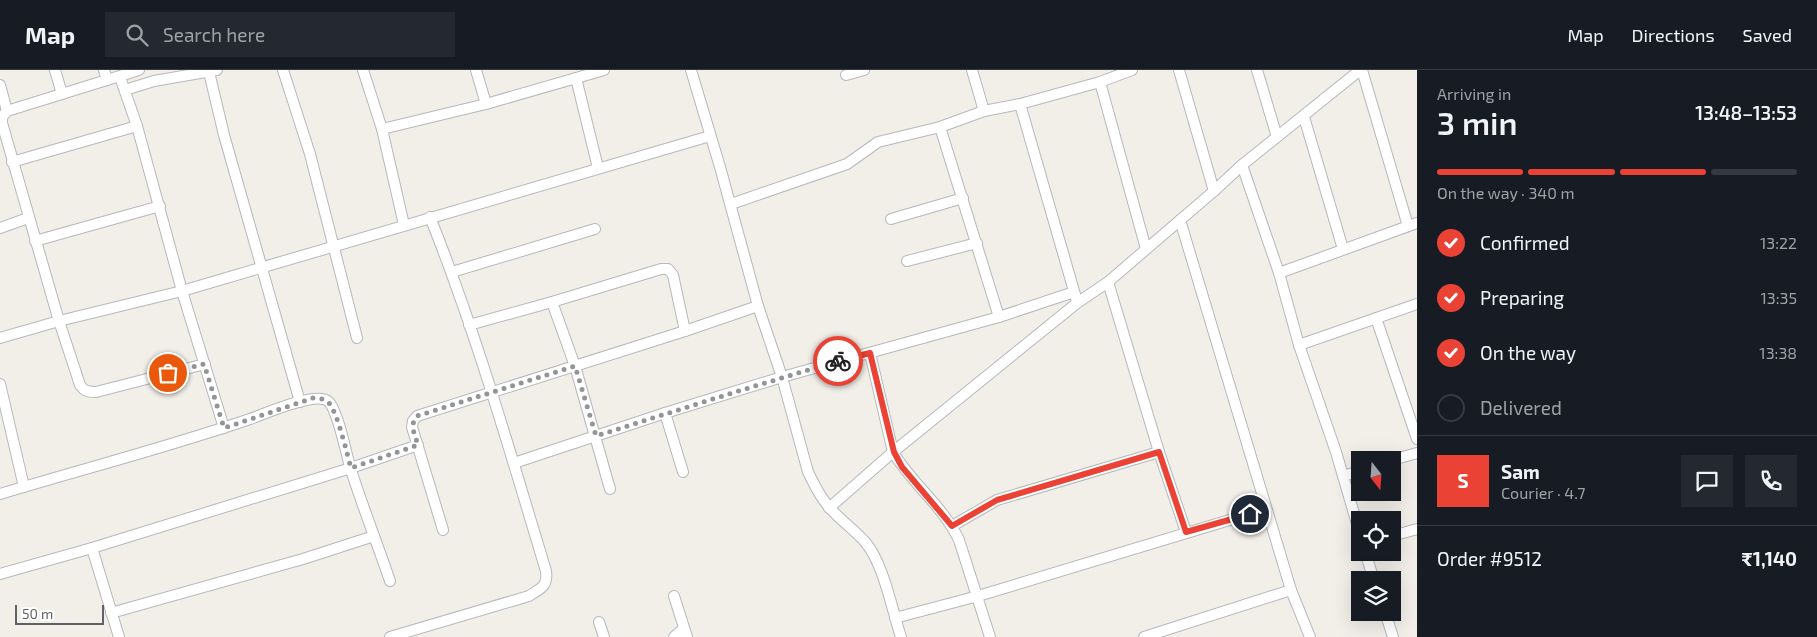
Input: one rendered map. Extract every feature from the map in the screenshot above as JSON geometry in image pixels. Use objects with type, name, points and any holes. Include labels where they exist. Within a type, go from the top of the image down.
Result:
[{"type":"street","points":[[55,70],[62,94]]},
{"type":"street","points":[[139,70],[120,77],[106,75],[62,94],[7,111],[2,117],[2,129],[59,321],[83,389],[89,392],[204,364]]},
{"type":"street","points":[[283,70],[310,154],[357,338]]},
{"type":"street","points":[[363,70],[382,129],[404,225]]},
{"type":"street","points":[[476,70],[486,104]]},
{"type":"street","points":[[382,129],[486,104],[604,70]]},
{"type":"street","points":[[691,70],[758,306],[782,377],[808,472],[829,508],[866,543],[873,554],[879,567],[901,637]]},
{"type":"street","points":[[846,76],[864,70]]},
{"type":"street","points":[[972,70],[984,111]]},
{"type":"street","points":[[730,204],[847,164],[878,142],[940,127],[984,111],[1020,104],[1100,82],[1132,70]]},
{"type":"street","points":[[1179,70],[1214,191]]},
{"type":"street","points":[[1257,70],[1277,137]]},
{"type":"street","points":[[1344,70],[1346,81]]},
{"type":"street","points":[[829,508],[894,452],[1077,303],[1108,282],[1242,165],[1361,70],[1413,225],[1279,273]]},
{"type":"street","points":[[124,90],[154,81],[213,71],[224,135],[300,402]]},
{"type":"street","points":[[120,77],[137,126],[182,291],[224,428]]},
{"type":"street","points":[[576,78],[598,168]]},
{"type":"street","points":[[1100,82],[1146,248]]},
{"type":"street","points":[[0,85],[7,111]]},
{"type":"street","points":[[1020,104],[1077,303]]},
{"type":"street","points":[[1304,117],[1343,249]]},
{"type":"street","points":[[12,162],[137,126]]},
{"type":"street","points":[[940,127],[999,317]]},
{"type":"street","points":[[0,338],[59,321],[182,291],[710,136]]},
{"type":"street","points":[[1242,165],[1279,273],[1299,345],[1344,476],[1354,511]]},
{"type":"street","points":[[891,219],[963,198]]},
{"type":"street","points":[[35,241],[160,206]]},
{"type":"street","points":[[390,637],[529,596],[542,588],[547,580],[546,571],[493,393],[452,272],[430,217]]},
{"type":"street","points":[[0,228],[28,218]]},
{"type":"street","points":[[1180,220],[1291,590],[1310,637]]},
{"type":"street","points":[[452,272],[595,229]]},
{"type":"street","points":[[907,261],[977,243]]},
{"type":"street","points":[[469,325],[668,268],[673,275],[685,332]]},
{"type":"street","points":[[1108,282],[1159,452],[1186,532]]},
{"type":"street","points":[[514,463],[782,377],[999,317],[1074,292]]},
{"type":"street","points":[[552,302],[575,366],[610,489]]},
{"type":"street","points":[[1299,345],[1417,304]]},
{"type":"street","points":[[443,530],[412,427],[412,421],[417,416],[685,332],[758,306]]},
{"type":"street","points":[[1376,318],[1417,439]]},
{"type":"street","points":[[870,353],[894,452],[902,467],[952,526],[959,540],[990,637]]},
{"type":"street","points":[[0,384],[2,403],[24,487]]},
{"type":"street","points":[[0,494],[224,428],[313,398],[323,399],[329,403],[335,415],[390,581]]},
{"type":"street","points":[[665,413],[683,472]]},
{"type":"street","points":[[0,574],[92,548],[351,468],[418,445]]},
{"type":"street","points":[[952,526],[997,500],[1159,452]]},
{"type":"street","points":[[1401,457],[1417,452]]},
{"type":"street","points":[[1344,476],[1351,474]]},
{"type":"street","points":[[895,618],[978,596],[1266,509]]},
{"type":"street","points":[[1401,533],[1417,529]]},
{"type":"street","points":[[111,613],[303,559],[374,536]]},
{"type":"street","points":[[92,548],[119,637]]},
{"type":"street","points":[[1144,637],[1291,590]]},
{"type":"street","points":[[674,596],[686,632],[674,637]]},
{"type":"street","points":[[1388,621],[1392,637]]},
{"type":"street","points":[[599,622],[604,637]]},
{"type":"way so far","points":[[168,373],[204,364],[224,428],[313,398],[323,399],[329,403],[335,415],[351,468],[418,445],[412,427],[412,421],[417,416],[575,366],[596,436],[665,413],[838,361]]},
{"type":"route","points":[[838,361],[870,353],[894,452],[902,467],[952,526],[997,500],[1159,452],[1186,532],[1250,514]]}]
